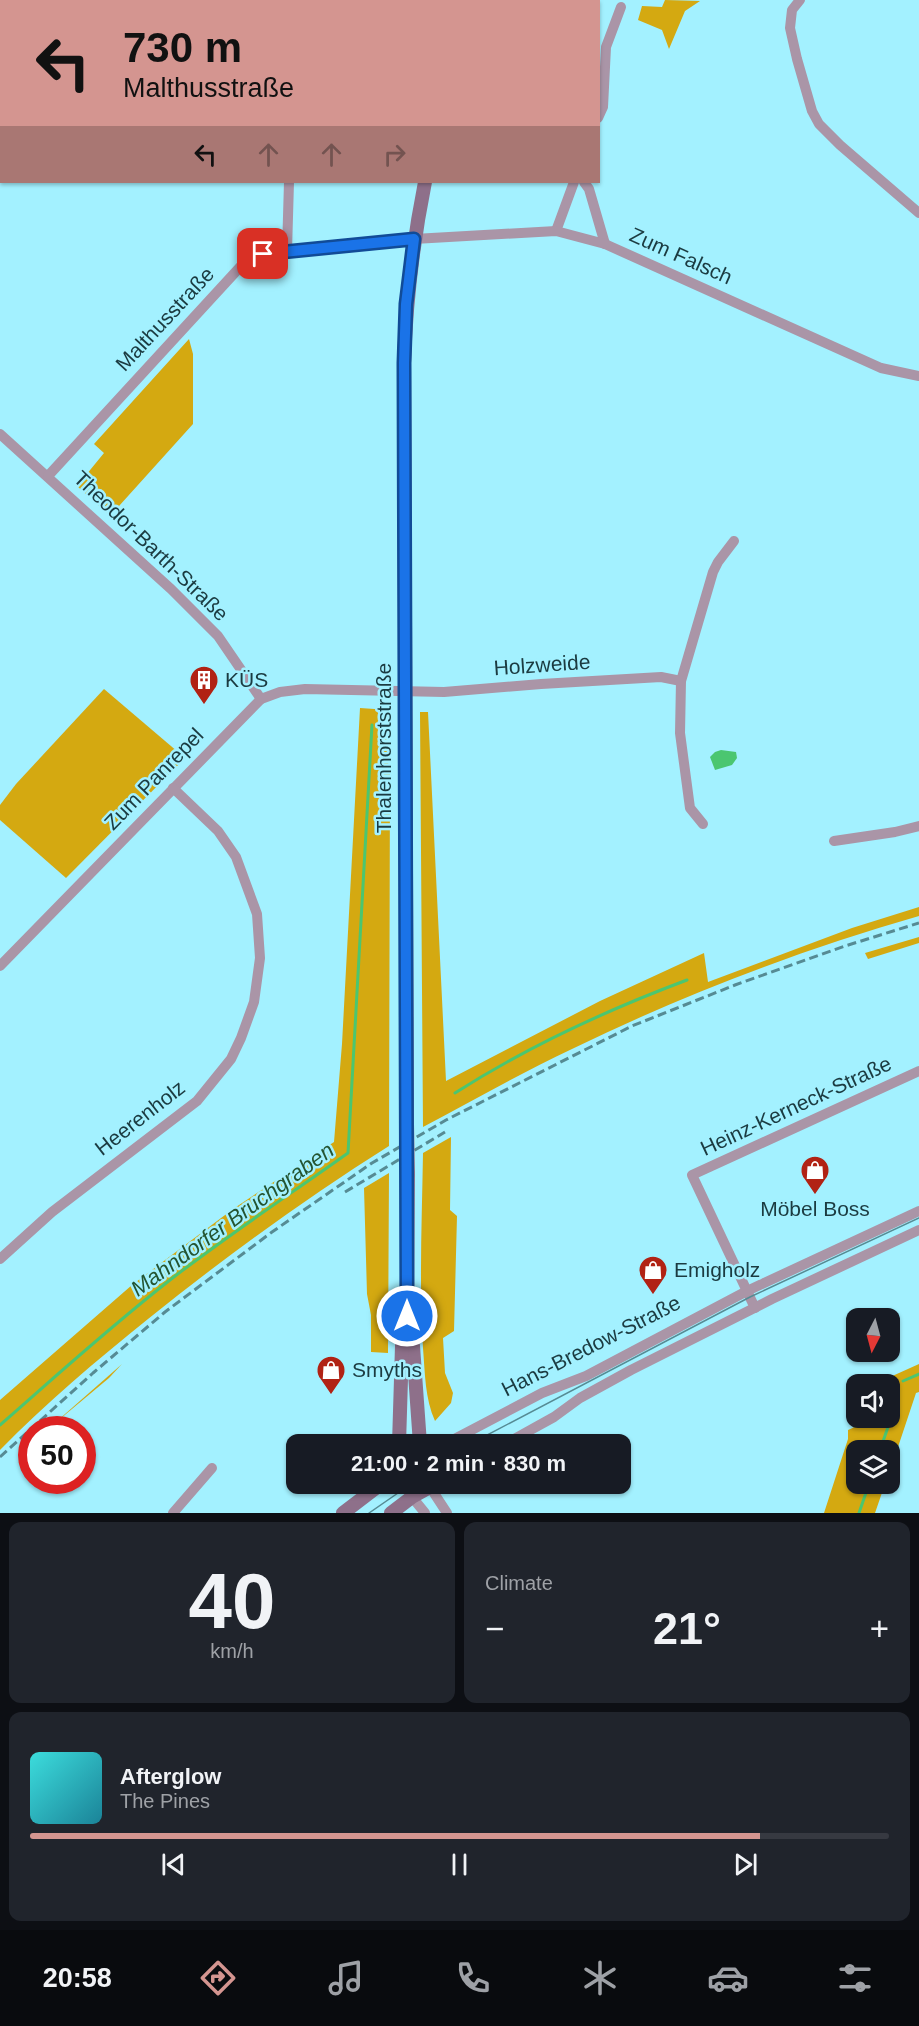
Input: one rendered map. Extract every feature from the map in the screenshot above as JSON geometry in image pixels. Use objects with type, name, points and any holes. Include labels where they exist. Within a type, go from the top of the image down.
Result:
[{"type":"main road","name":"Thalenhorststraße","points":[[399,1434],[402,1346],[407,1316],[408,1174],[404,363],[406,304],[414,239],[425,183]]},
{"type":"main road","name":"Thalenhorststraße","points":[[407,1316],[413,1346],[419,1434]]},
{"type":"main road","points":[[343,1513],[368,1494]]},
{"type":"main road","points":[[391,1513],[417,1494]]},
{"type":"street","points":[[800,0],[792,10],[790,28],[796,59],[812,111],[819,124],[919,213]]},
{"type":"street","points":[[600,114],[603,107],[606,47],[621,7]]},
{"type":"street","points":[[287,251],[289,183]]},
{"type":"street","points":[[556,231],[574,183]]},
{"type":"street","points":[[585,183],[589,189],[605,244]]},
{"type":"street","name":"Zum Falsch","points":[[414,239],[556,231],[605,244],[881,368],[919,376]]},
{"type":"street","name":"Malthusstraße","points":[[48,476],[240,266],[263,254],[414,239]]},
{"type":"street","name":"Theodor-Barth-Straße","points":[[0,434],[171,589],[218,636],[261,699]]},
{"type":"street","points":[[704,824],[690,808],[680,733],[681,681],[713,572],[718,561],[734,541]]},
{"type":"street","name":"Holzweide","points":[[405,692],[444,692],[661,677],[681,681]]},
{"type":"street","name":"Zum Panrepel","points":[[0,966],[261,699],[280,692],[305,689],[405,692]]},
{"type":"street","name":"Heerenholz","points":[[0,1259],[52,1212],[197,1101],[231,1059],[241,1038],[254,1002],[260,958],[257,914],[236,857],[218,831],[173,788]]},
{"type":"street","points":[[834,841],[919,826]]},
{"type":"street","name":"Heinz-Kerneck-Straße","points":[[755,1308],[692,1175],[919,1071]]},
{"type":"street","name":"Hans-Bredow-Straße","points":[[464,1434],[542,1393],[586,1376],[747,1291],[919,1211]]},
{"type":"street","name":"Hans-Bredow-Straße","points":[[524,1434],[554,1417],[580,1398],[755,1308],[919,1230]]},
{"type":"street","points":[[173,1513],[212,1468]]},
{"type":"street","points":[[437,1494],[447,1513]]},
{"type":"street","points":[[412,1497],[425,1513]]},
{"type":"shaded area","points":[[665,0],[700,1],[685,11],[669,49],[662,30],[638,20],[642,6],[662,7]]},
{"type":"shaded area","points":[[189,339],[193,354],[193,424],[110,516],[77,486],[104,453],[94,444]]},
{"type":"shaded area","points":[[104,689],[185,758],[66,878],[0,820],[0,805],[16,784]]},
{"type":"shaded area","points":[[360,708],[389,710],[387,748],[390,771],[389,1146],[236,1251],[129,1334],[34,1416],[18,1416],[18,1432],[0,1450],[0,1400],[132,1285],[233,1209],[334,1142],[342,1044]]},
{"type":"shaded area","points":[[420,712],[428,712],[446,1081],[600,1001],[704,953],[708,982],[852,928],[919,907],[919,916],[786,959],[656,1010],[515,1077],[423,1127]]},
{"type":"shaded area","points":[[721,750],[736,752],[737,758],[732,765],[715,770],[710,757]]},
{"type":"shaded area","points":[[919,937],[919,943],[868,959],[865,953]]},
{"type":"shaded area","points":[[451,1137],[450,1210],[457,1216],[454,1331],[443,1338],[445,1373],[453,1393],[451,1403],[435,1421],[426,1386],[422,1324],[423,1153]]},
{"type":"shaded area","points":[[389,1173],[388,1353],[371,1352],[364,1188]]},
{"type":"shaded area","points":[[122,1364],[109,1378],[63,1416]]},
{"type":"shaded area","points":[[919,1364],[919,1392],[916,1393],[900,1441],[848,1440],[848,1430],[852,1428],[900,1428],[900,1374],[897,1374]]},
{"type":"shaded area","points":[[846,1445],[846,1494],[882,1494],[875,1513],[824,1513]]},
{"type":"waterway","name":"Mahndorfer Bruchgraben","points":[[0,1425],[105,1333],[170,1280],[348,1153],[372,725]]},
{"type":"waterway","points":[[455,1093],[510,1060],[568,1030],[687,980]]},
{"type":"waterway","points":[[903,1381],[919,1374]]},
{"type":"waterway","points":[[883,1440],[888,1428]]},
{"type":"waterway","points":[[859,1513],[866,1494]]},
{"type":"tram line","points":[[489,1434],[750,1297],[919,1218]]},
{"type":"tram line","points":[[369,1513],[397,1494]]},
{"type":"railway","points":[[0,1457],[165,1312],[272,1232],[372,1163],[446,1120],[632,1026],[735,985],[845,946],[919,923]]},
{"type":"railway","points":[[345,1192],[445,1132]]},
{"type":"place","name":"KÜS","points":[[204,706]]},
{"type":"place","name":"Möbel Boss","points":[[815,1196]]},
{"type":"place","name":"Emigholz","points":[[653,1296]]},
{"type":"place","name":"Smyths","points":[[331,1396]]},
{"type":"route","points":[[263,254],[414,239],[406,304],[404,363],[407,1316]]}]
